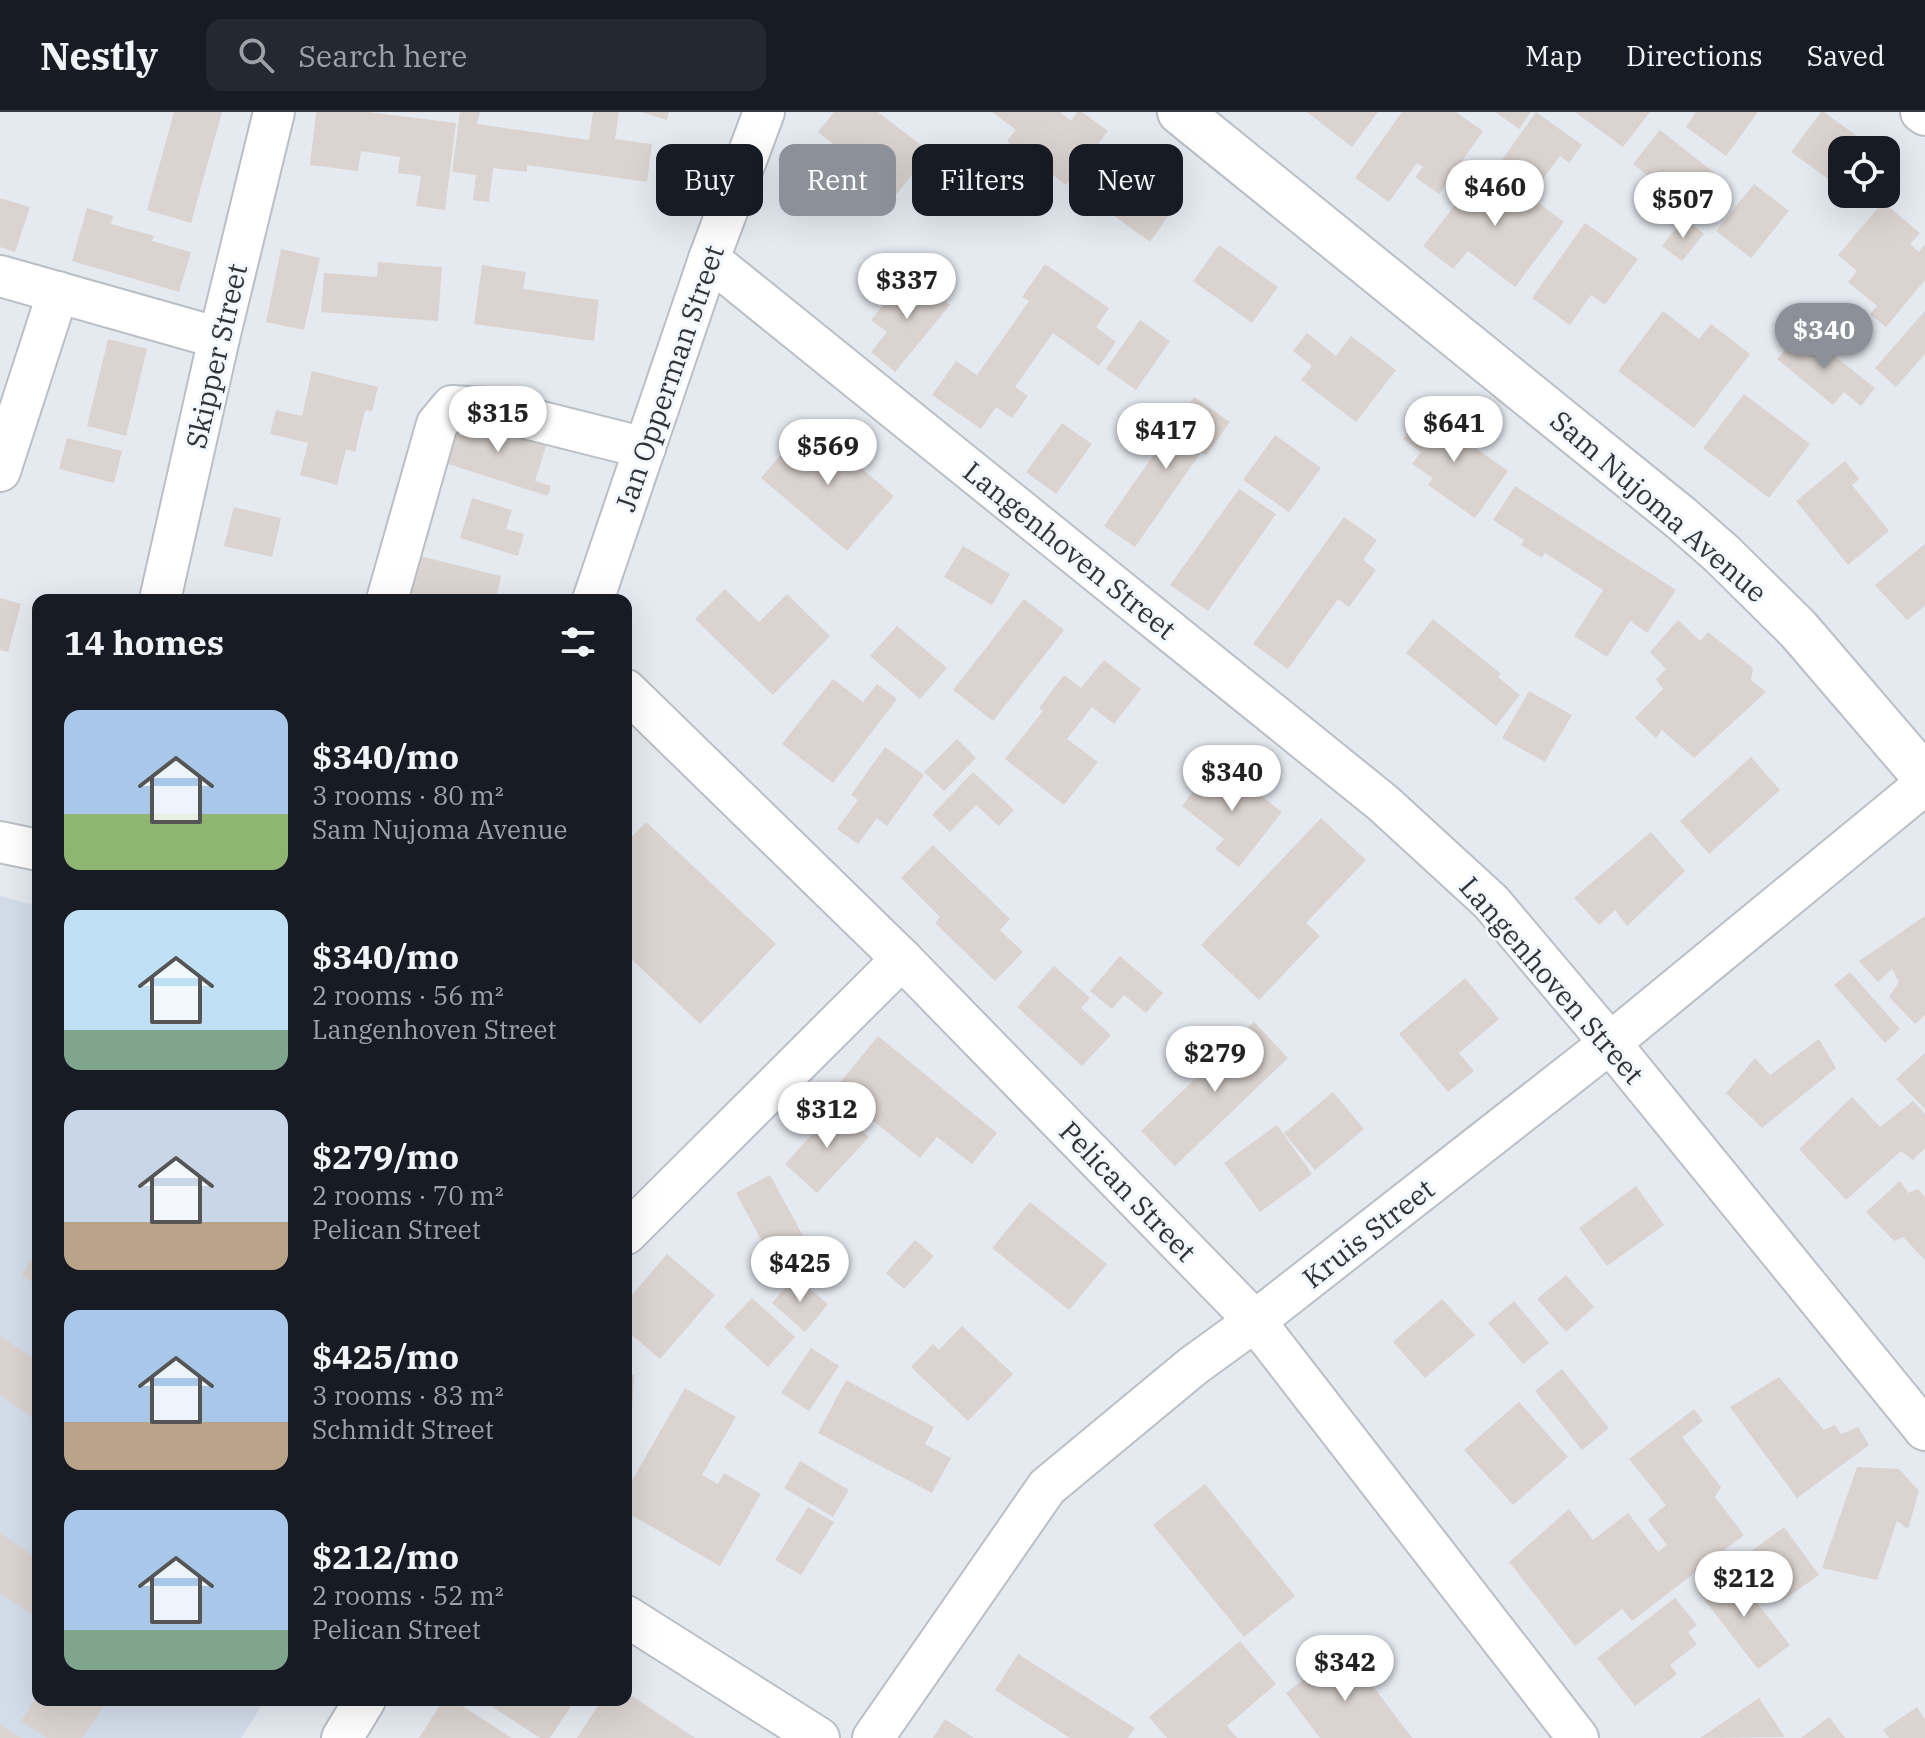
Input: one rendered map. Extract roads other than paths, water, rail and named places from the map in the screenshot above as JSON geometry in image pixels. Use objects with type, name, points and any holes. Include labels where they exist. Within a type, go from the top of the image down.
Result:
[{"type":"street","name":"Skipper Street","points":[[161,594],[274,112]]},
{"type":"street","name":"Jan Opperman Street","points":[[595,594],[709,259],[764,112]]},
{"type":"street","name":"Sam Nujoma Avenue","points":[[1180,112],[1722,554],[1798,629],[1925,777]]},
{"type":"street","name":"Langenhoven Street","points":[[709,259],[1383,803],[1491,902],[1925,1430]]},
{"type":"street","points":[[0,276],[219,338]]},
{"type":"street","points":[[0,471],[58,292]]},
{"type":"street","points":[[389,594],[437,424],[452,406],[486,408],[645,448]]},
{"type":"street","name":"Pelican Street","points":[[632,696],[902,959],[1255,1321],[1578,1738]]},
{"type":"street","name":"Kruis Street","points":[[873,1738],[1047,1487],[1193,1366],[1610,1043],[1925,784]]},
{"type":"street","points":[[0,842],[32,849]]},
{"type":"street","points":[[632,1228],[902,959]]},
{"type":"street","points":[[632,1620],[819,1738]]},
{"type":"street","points":[[342,1738],[361,1706]]}]
